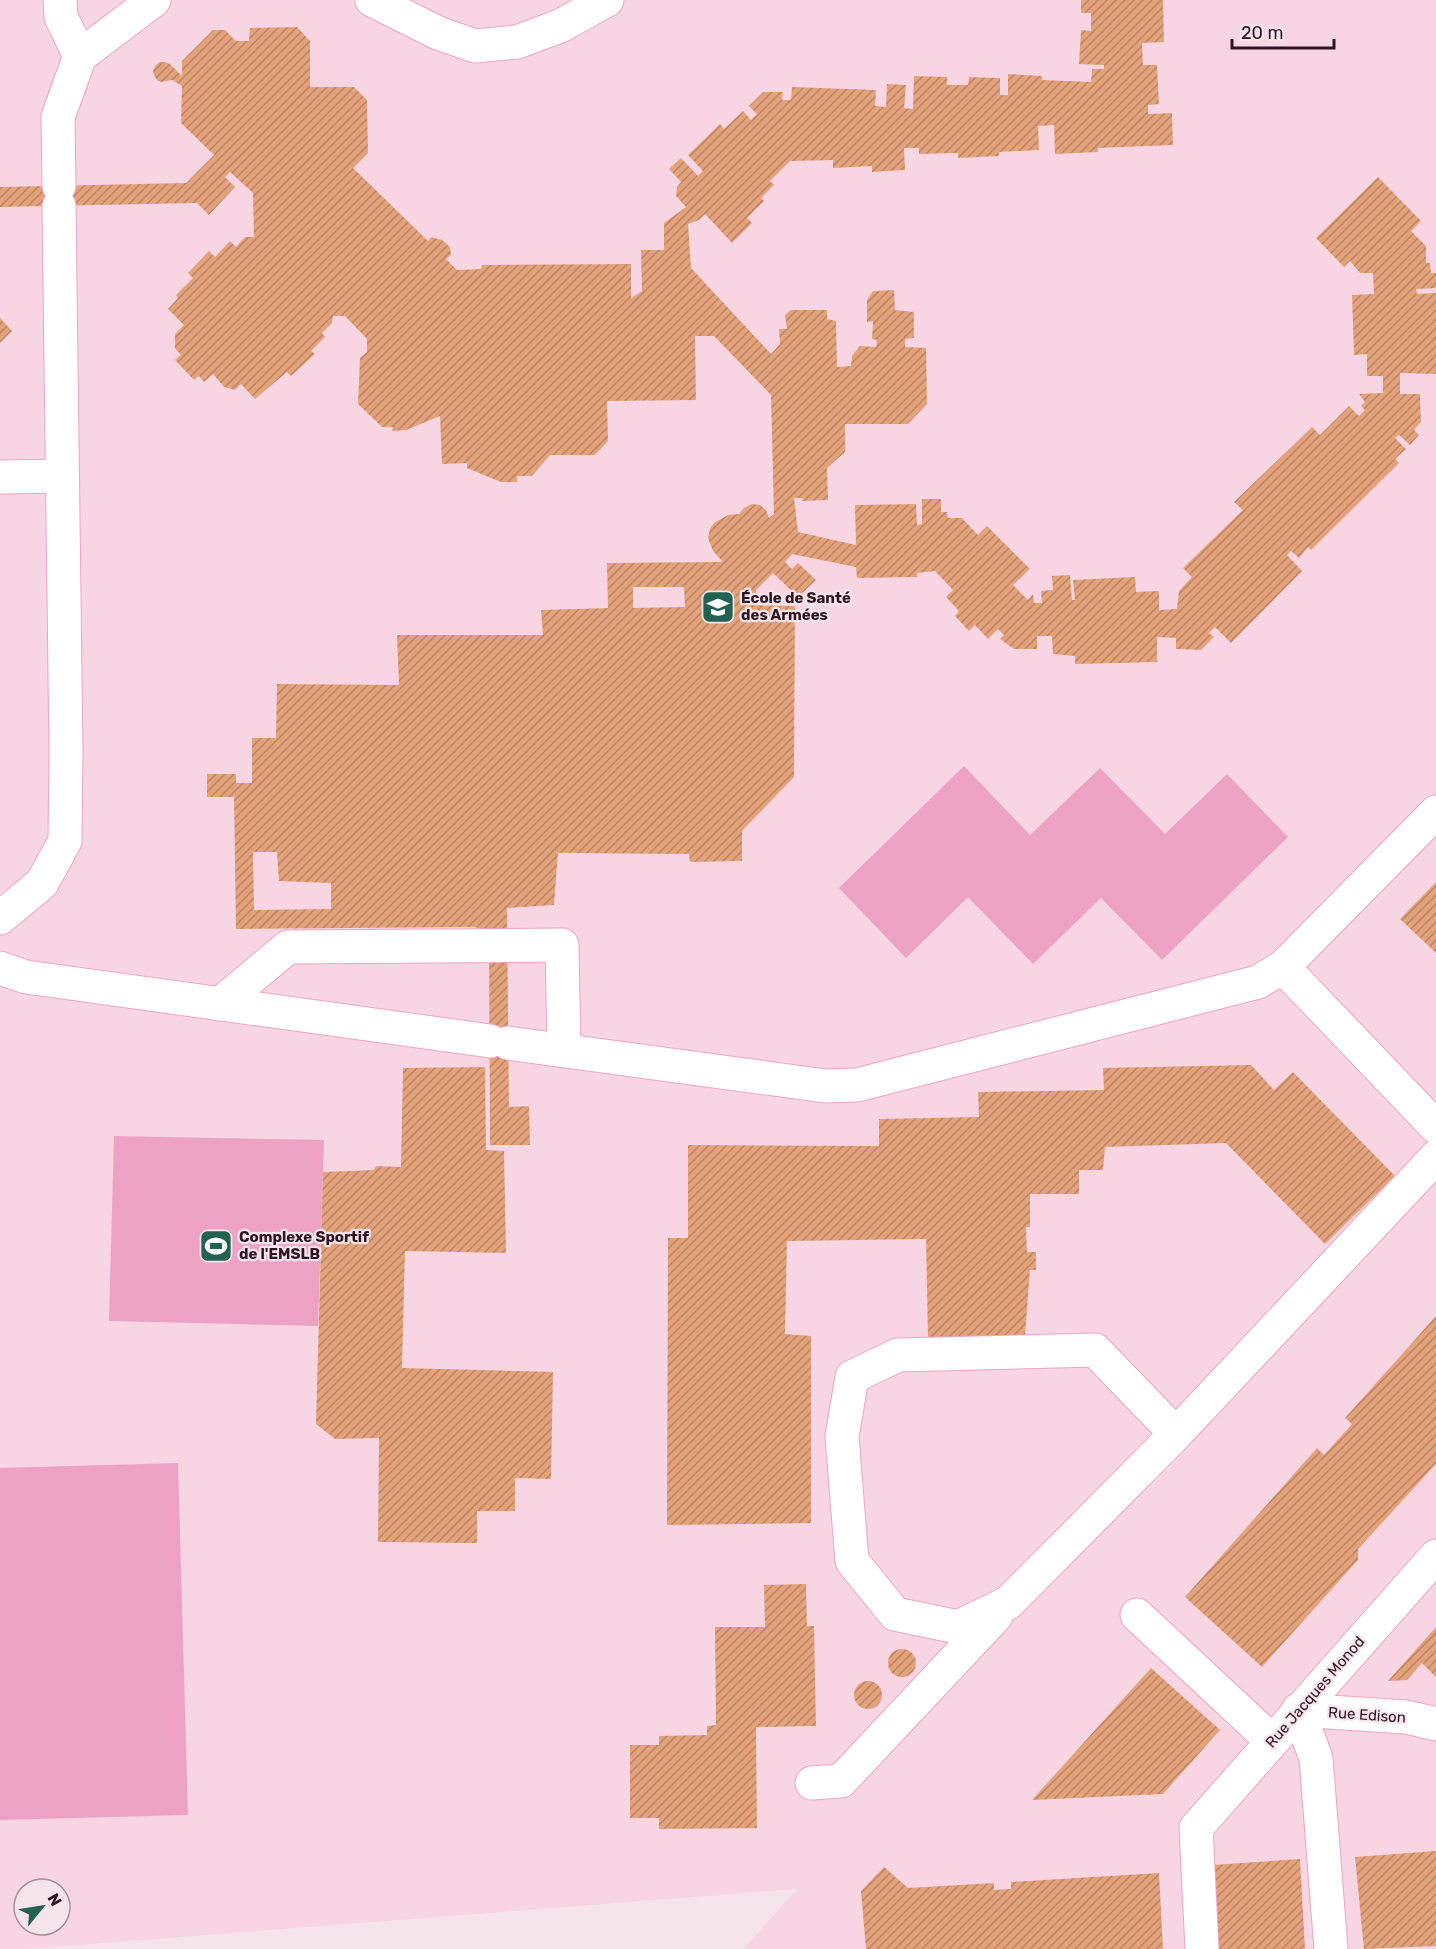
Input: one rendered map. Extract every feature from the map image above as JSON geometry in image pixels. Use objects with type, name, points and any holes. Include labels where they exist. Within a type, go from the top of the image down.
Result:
[{"type":"street","points":[[60,0],[61,17],[80,56]]},
{"type":"street","points":[[0,918],[42,883],[65,841],[66,752],[58,117],[80,56],[154,0]]},
{"type":"street","points":[[372,0],[438,33],[475,46],[517,42],[560,26],[607,0]]},
{"type":"street","points":[[0,477],[62,476]]},
{"type":"street","points":[[0,968],[26,977],[220,1004],[825,1086],[856,1086],[1258,982],[1283,967],[1436,812]]},
{"type":"street","points":[[220,1004],[288,947],[562,945],[564,1051]]},
{"type":"street","points":[[1283,967],[1436,1127]]},
{"type":"street","points":[[812,1783],[841,1781],[1008,1603],[1176,1434],[1436,1157]]},
{"type":"street","points":[[1008,1603],[957,1627],[895,1614],[852,1562],[842,1437],[852,1377],[898,1355],[1095,1350],[1176,1434]]},
{"type":"street","name":"Rue Jacques Monod","points":[[1202,1949],[1196,1828],[1436,1556]]},
{"type":"street","points":[[1137,1615],[1272,1741]]},
{"type":"street","points":[[1298,1710],[1316,1758],[1330,1949]]},
{"type":"street","name":"Rue Edison","points":[[1298,1710],[1406,1717],[1436,1724]]},
{"type":"shaded area","name":"École de Santé des Armées","points":[[0,0],[1436,0],[1436,1949],[743,1949],[797,1889],[28,1949],[0,1949]]},
{"type":"shaded area","points":[[964,766],[1030,835],[1100,768],[1165,834],[1227,774],[1288,837],[1162,960],[1101,898],[1033,964],[968,897],[906,958],[839,888]]},
{"type":"shaded area","name":"Complexe Sportif de l'EMSLB","points":[[114,1136],[324,1140],[318,1326],[109,1321]]},
{"type":"shaded area","points":[[178,1463],[188,1815],[0,1820],[0,1468]]},
{"type":"building","points":[[1081,0],[1163,0],[1164,42],[1142,43],[1143,65],[1157,65],[1159,104],[1148,105],[1148,114],[1172,113],[1173,145],[1098,148],[1098,152],[1055,154],[1054,125],[1038,126],[1039,150],[999,152],[999,156],[958,158],[958,153],[919,154],[919,148],[904,148],[905,170],[872,172],[872,166],[833,168],[833,160],[790,161],[770,181],[774,185],[761,198],[764,201],[747,218],[752,223],[732,243],[705,214],[699,220],[688,224],[691,268],[771,354],[780,344],[779,329],[787,329],[785,315],[791,310],[827,310],[827,319],[836,321],[837,367],[851,366],[852,356],[860,346],[876,347],[877,340],[872,339],[873,321],[867,322],[867,300],[873,291],[894,290],[895,310],[914,312],[914,338],[905,339],[905,347],[926,348],[927,404],[908,424],[845,424],[845,452],[827,468],[828,500],[802,501],[803,498],[794,498],[798,532],[856,545],[855,505],[916,504],[917,525],[922,524],[922,499],[941,499],[941,512],[947,512],[948,518],[962,518],[978,535],[987,526],[1030,569],[1013,585],[1028,600],[1033,594],[1034,603],[1042,603],[1041,591],[1053,590],[1052,576],[1070,575],[1072,600],[1075,600],[1073,580],[1135,577],[1136,592],[1159,591],[1159,610],[1177,609],[1179,591],[1192,577],[1183,568],[1243,510],[1234,502],[1312,427],[1320,435],[1349,406],[1359,416],[1365,410],[1361,406],[1365,402],[1359,394],[1383,393],[1383,376],[1367,376],[1367,354],[1354,355],[1352,295],[1374,294],[1373,273],[1360,273],[1350,261],[1344,267],[1316,238],[1378,177],[1421,221],[1411,231],[1426,246],[1426,263],[1430,263],[1431,273],[1436,273],[1436,288],[1416,289],[1417,294],[1436,293],[1436,374],[1400,373],[1400,394],[1420,394],[1421,422],[1414,430],[1419,435],[1410,445],[1399,435],[1395,438],[1406,449],[1395,459],[1399,463],[1311,550],[1308,547],[1299,558],[1291,551],[1287,555],[1302,571],[1231,643],[1215,627],[1209,633],[1214,637],[1201,650],[1176,649],[1176,638],[1157,637],[1157,662],[1075,664],[1075,656],[1053,654],[1052,636],[1037,636],[1037,649],[1014,649],[1000,639],[1004,635],[998,629],[988,639],[975,625],[969,631],[955,616],[959,611],[946,597],[953,590],[935,571],[917,573],[917,577],[857,578],[856,567],[792,554],[785,562],[792,569],[798,563],[816,580],[798,597],[773,573],[756,590],[757,605],[795,606],[794,777],[742,831],[742,861],[690,862],[689,854],[558,853],[554,905],[507,908],[509,1107],[529,1106],[530,1145],[490,1145],[489,942],[476,927],[236,929],[234,797],[207,797],[207,774],[236,774],[236,783],[252,783],[252,738],[276,738],[277,684],[399,685],[397,635],[543,635],[541,610],[608,608],[607,563],[722,561],[713,551],[708,538],[714,523],[728,515],[739,514],[752,504],[760,505],[766,510],[769,518],[774,514],[771,395],[714,336],[695,336],[696,400],[607,401],[608,441],[595,455],[550,455],[532,476],[517,476],[517,482],[501,482],[467,468],[467,463],[442,464],[440,416],[406,430],[392,431],[393,427],[382,427],[358,404],[360,358],[367,352],[367,339],[345,316],[333,316],[332,323],[322,333],[325,337],[311,351],[315,354],[291,376],[287,372],[255,399],[241,384],[235,390],[224,387],[213,374],[204,382],[199,376],[194,380],[175,360],[181,355],[175,348],[175,334],[184,325],[168,309],[178,298],[176,295],[193,278],[188,273],[209,251],[215,257],[230,241],[236,247],[245,237],[254,237],[253,193],[230,172],[225,177],[235,187],[209,215],[197,203],[0,207],[0,187],[186,183],[214,155],[181,123],[182,86],[172,80],[161,82],[157,80],[153,70],[156,65],[160,62],[170,64],[182,76],[182,61],[213,30],[225,30],[236,41],[249,41],[250,28],[297,27],[310,41],[310,87],[354,87],[367,100],[368,153],[353,168],[428,241],[431,237],[442,240],[450,247],[451,255],[446,259],[457,270],[481,269],[482,265],[631,264],[631,298],[642,291],[641,250],[664,250],[664,223],[686,207],[676,196],[677,187],[681,182],[669,169],[681,158],[698,176],[703,171],[688,155],[720,124],[724,129],[743,111],[751,120],[757,114],[749,106],[763,92],[783,92],[782,100],[791,100],[792,87],[876,90],[875,106],[886,107],[887,84],[906,85],[904,108],[913,109],[914,76],[947,77],[947,85],[968,85],[969,77],[1000,78],[1000,95],[1008,95],[1008,74],[1042,76],[1042,80],[1091,82],[1092,69],[1104,69],[1104,65],[1079,64],[1081,30],[1091,31],[1091,13],[1081,13]],"holes":[[[633,587],[684,587],[685,607],[633,608]],[[253,852],[277,852],[279,881],[331,883],[331,909],[254,910]]]},
{"type":"building","points":[[0,318],[12,331],[0,343]]},
{"type":"building","points":[[1436,882],[1436,953],[1400,919]]},
{"type":"building","points":[[1251,1065],[1274,1090],[1293,1072],[1395,1176],[1325,1244],[1226,1143],[1105,1147],[1103,1170],[1079,1170],[1079,1194],[1030,1194],[1030,1227],[1026,1227],[1027,1252],[1036,1252],[1036,1270],[1030,1270],[1025,1336],[928,1338],[926,1239],[787,1241],[785,1334],[811,1336],[811,1523],[667,1525],[668,1238],[688,1238],[688,1145],[879,1146],[879,1119],[979,1117],[978,1092],[1104,1090],[1103,1068]]},
{"type":"building","points":[[485,1067],[486,1150],[504,1151],[506,1253],[405,1251],[402,1368],[553,1372],[551,1479],[515,1478],[515,1511],[477,1511],[477,1543],[378,1542],[379,1438],[335,1439],[316,1424],[323,1172],[374,1170],[376,1166],[401,1167],[403,1068]]},
{"type":"building","points":[[1436,1316],[1436,1464],[1358,1549],[1358,1560],[1262,1667],[1185,1597],[1317,1448],[1324,1455],[1352,1424],[1345,1418]]},
{"type":"building","points":[[806,1584],[807,1626],[814,1626],[816,1726],[756,1727],[757,1828],[659,1829],[659,1818],[630,1818],[630,1745],[659,1745],[659,1736],[707,1735],[707,1726],[716,1725],[715,1627],[765,1627],[764,1585]]},
{"type":"building","points":[[1436,1627],[1436,1677],[1422,1663],[1407,1680],[1388,1681]]},
{"type":"building","points":[[902,1649],[912,1653],[916,1663],[912,1673],[902,1677],[892,1673],[888,1663],[892,1653]]},
{"type":"building","points":[[1151,1668],[1220,1730],[1163,1794],[1032,1800]]},
{"type":"building","points":[[868,1681],[878,1685],[882,1695],[878,1705],[868,1709],[858,1705],[854,1695],[858,1685]]},
{"type":"building","points":[[1436,1851],[1436,1946],[1364,1949],[1355,1857]]},
{"type":"building","points":[[1300,1859],[1305,1949],[1218,1949],[1213,1865]]},
{"type":"building","points":[[884,1867],[908,1888],[994,1883],[994,1890],[1011,1889],[1011,1882],[1159,1873],[1163,1949],[866,1949],[861,1891]]},
{"type":"place","name":"École de Santé des Armées","points":[[718,607]]},
{"type":"place","name":"Complexe Sportif de l'EMSLB","points":[[216,1246]]}]
